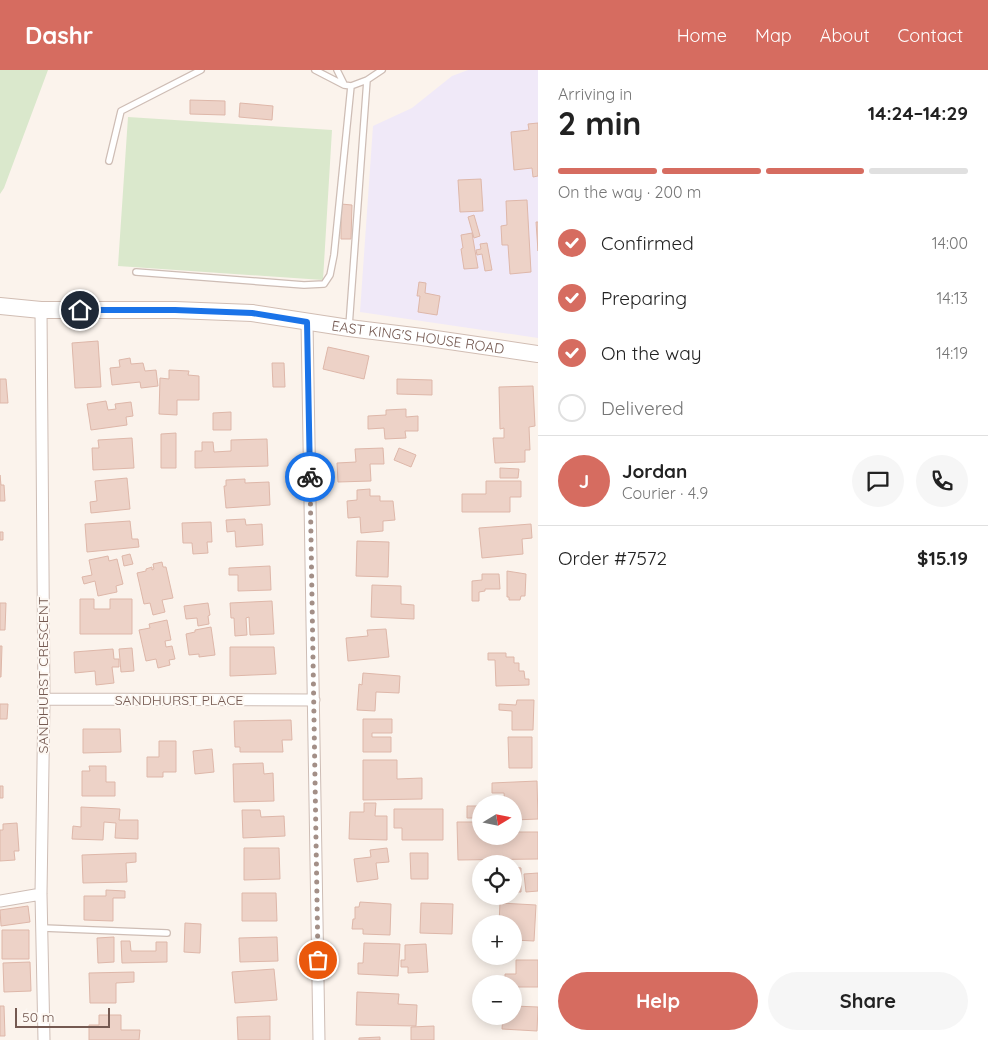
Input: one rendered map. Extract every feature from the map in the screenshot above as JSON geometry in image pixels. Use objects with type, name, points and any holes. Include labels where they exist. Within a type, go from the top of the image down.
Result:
[{"type":"main road","name":"EAST KING'S HOUSE ROAD","points":[[0,306],[41,310],[175,310],[243,313],[422,336],[538,354]]},
{"type":"street","name":"SANDHURST CRESCENT","points":[[41,310],[44,699],[41,894],[44,1040]]},
{"type":"street","points":[[307,322],[319,1040]]},
{"type":"street","name":"SANDHURST PLACE","points":[[44,699],[314,700]]},
{"type":"street","points":[[0,901],[41,894]]},
{"type":"lane","points":[[109,161],[121,111],[201,70]]},
{"type":"lane","points":[[315,70],[344,85],[351,86],[368,80],[382,70]]},
{"type":"lane","points":[[337,70],[344,85]]},
{"type":"lane","points":[[349,328],[368,80]]},
{"type":"lane","points":[[136,272],[304,285],[324,284],[330,275],[334,255],[351,86]]},
{"type":"lane","points":[[42,928],[167,933]]},
{"type":"shaded area","points":[[468,70],[538,70],[538,338],[360,312],[373,126],[412,108],[452,76]]},
{"type":"green space","points":[[0,70],[48,70],[4,188],[0,194]]},
{"type":"green space","points":[[128,117],[332,130],[323,280],[118,266]]},
{"type":"building","points":[[190,100],[225,101],[225,115],[190,114]]},
{"type":"building","points":[[240,103],[273,106],[272,120],[239,117]]},
{"type":"building","points":[[538,123],[538,176],[533,177],[532,168],[514,170],[511,132],[529,130],[528,124]]},
{"type":"building","points":[[481,179],[483,211],[460,212],[458,180]]},
{"type":"building","points":[[527,200],[531,272],[510,274],[508,245],[502,245],[501,226],[507,225],[506,201]]},
{"type":"building","points":[[341,204],[352,205],[351,239],[341,239]]},
{"type":"building","points":[[474,215],[480,236],[474,238],[468,217]]},
{"type":"building","points":[[536,222],[538,222],[538,251]]},
{"type":"building","points":[[472,233],[478,268],[464,269],[461,235]]},
{"type":"building","points":[[487,243],[492,270],[485,271],[482,254],[477,255],[476,250],[481,249],[480,244]]},
{"type":"building","points":[[419,282],[426,283],[425,293],[440,296],[437,315],[418,312],[420,296],[417,296]]},
{"type":"building","points":[[98,341],[101,387],[75,388],[72,343]]},
{"type":"building","points":[[328,347],[369,356],[364,379],[323,369]]},
{"type":"building","points":[[130,358],[131,364],[143,363],[145,371],[156,370],[158,386],[141,388],[140,382],[112,385],[110,368],[120,367],[119,360]]},
{"type":"building","points":[[272,363],[284,363],[285,387],[273,387]]},
{"type":"building","points":[[169,370],[189,371],[188,375],[199,376],[199,400],[177,400],[177,415],[159,414],[160,378],[169,379]]},
{"type":"building","points":[[0,379],[6,379],[8,403],[0,403]]},
{"type":"building","points":[[397,379],[432,380],[432,395],[397,394]]},
{"type":"building","points":[[533,386],[535,426],[529,427],[530,450],[525,450],[525,462],[495,463],[493,438],[504,438],[504,428],[500,429],[499,387]]},
{"type":"building","points":[[106,401],[108,410],[116,409],[115,404],[131,402],[133,416],[126,417],[127,425],[91,430],[87,404]]},
{"type":"building","points":[[406,409],[406,417],[418,416],[418,431],[405,431],[406,438],[385,439],[384,428],[368,429],[368,416],[386,415],[386,410]]},
{"type":"building","points":[[231,412],[231,430],[213,430],[213,413]]},
{"type":"building","points":[[176,433],[176,468],[161,468],[161,434]]},
{"type":"building","points":[[132,438],[134,468],[93,470],[92,448],[99,448],[98,440]]},
{"type":"building","points":[[267,439],[268,466],[195,468],[195,451],[202,451],[202,442],[213,442],[214,452],[231,451],[231,440]]},
{"type":"building","points":[[383,448],[384,464],[370,464],[371,481],[338,482],[337,463],[356,462],[355,449]]},
{"type":"building","points":[[399,448],[416,455],[411,467],[394,460]]},
{"type":"building","points":[[500,468],[519,469],[518,478],[500,478]]},
{"type":"building","points":[[0,475],[1,485],[4,485],[5,501],[0,501]]},
{"type":"building","points":[[127,478],[130,509],[91,513],[90,502],[97,501],[95,481]]},
{"type":"building","points":[[245,479],[245,483],[269,482],[270,505],[226,508],[224,486],[226,486],[226,480]]},
{"type":"building","points":[[486,481],[521,481],[521,497],[510,497],[510,512],[462,512],[462,494],[486,494]]},
{"type":"building","points":[[370,489],[370,496],[380,496],[380,501],[393,501],[395,520],[383,521],[383,531],[361,533],[360,517],[348,518],[347,501],[357,500],[357,490]]},
{"type":"building","points":[[245,519],[246,525],[262,524],[263,545],[236,547],[235,531],[227,532],[226,520]]},
{"type":"building","points":[[130,521],[132,539],[138,539],[139,547],[87,552],[85,524]]},
{"type":"building","points":[[211,522],[212,542],[207,542],[208,553],[193,554],[192,543],[183,543],[182,523]]},
{"type":"building","points":[[531,524],[532,538],[522,539],[523,554],[482,558],[479,528]]},
{"type":"building","points":[[0,532],[3,532],[3,540],[0,540]]},
{"type":"building","points":[[357,541],[389,542],[388,577],[356,576]]},
{"type":"building","points":[[130,554],[133,564],[124,566],[122,556]]},
{"type":"building","points":[[108,556],[109,561],[117,559],[123,584],[116,586],[117,592],[98,596],[95,581],[84,584],[82,577],[92,575],[89,560]]},
{"type":"building","points":[[162,562],[163,567],[166,567],[173,598],[162,600],[165,612],[153,615],[150,603],[144,604],[137,573],[152,567],[152,570],[154,569],[153,564]]},
{"type":"building","points":[[270,566],[271,590],[238,591],[238,575],[229,575],[229,568]]},
{"type":"building","points":[[507,571],[526,574],[525,596],[521,596],[520,600],[509,600],[509,597],[507,597]]},
{"type":"building","points":[[482,574],[499,574],[500,589],[485,589],[485,591],[479,592],[479,601],[472,601],[472,581],[482,580]]},
{"type":"building","points":[[372,585],[401,586],[401,604],[414,605],[414,619],[371,617]]},
{"type":"building","points":[[80,599],[94,599],[94,609],[110,609],[110,599],[132,599],[132,634],[80,634]]},
{"type":"building","points":[[272,601],[274,634],[250,635],[249,617],[246,618],[247,635],[235,636],[234,618],[231,618],[230,603]]},
{"type":"building","points":[[0,603],[6,603],[5,630],[0,630]]},
{"type":"building","points":[[208,603],[209,624],[198,626],[197,618],[186,619],[184,606]]},
{"type":"building","points":[[167,620],[171,640],[165,641],[166,647],[172,646],[175,659],[169,660],[170,665],[158,668],[156,659],[146,661],[139,630],[150,628],[149,624]]},
{"type":"building","points":[[211,627],[215,655],[199,657],[199,654],[189,655],[186,634]]},
{"type":"building","points":[[386,629],[389,657],[348,661],[346,638],[368,636],[367,630]]},
{"type":"building","points":[[0,646],[2,646],[1,677],[0,677]]},
{"type":"building","points":[[230,647],[274,647],[276,674],[230,676]]},
{"type":"building","points":[[132,648],[134,671],[121,672],[119,649]]},
{"type":"building","points":[[113,649],[114,659],[119,659],[119,667],[112,667],[114,683],[96,685],[95,671],[75,673],[74,652]]},
{"type":"building","points":[[488,653],[506,653],[506,657],[514,657],[514,663],[519,663],[519,671],[524,671],[525,679],[529,679],[529,685],[496,686],[495,660],[488,660]]},
{"type":"building","points":[[363,673],[400,676],[399,693],[376,692],[375,711],[357,710],[359,684],[362,685]]},
{"type":"building","points":[[517,700],[534,700],[533,730],[512,730],[512,711],[499,710],[499,704],[516,705]]},
{"type":"building","points":[[0,704],[8,704],[7,719],[0,719]]},
{"type":"building","points":[[363,719],[392,719],[392,733],[372,733],[372,737],[391,737],[391,752],[363,752]]},
{"type":"building","points":[[291,720],[292,740],[282,740],[283,752],[240,752],[240,747],[235,747],[234,721]]},
{"type":"building","points":[[83,729],[120,729],[121,752],[83,753]]},
{"type":"building","points":[[508,737],[532,737],[532,768],[509,768]]},
{"type":"building","points":[[159,741],[176,741],[176,772],[163,772],[163,777],[147,777],[147,757],[159,757]]},
{"type":"building","points":[[212,749],[214,772],[195,774],[193,751]]},
{"type":"building","points":[[363,760],[397,760],[397,779],[422,778],[422,799],[363,800]]},
{"type":"building","points":[[263,763],[264,774],[273,773],[274,801],[234,802],[233,764]]},
{"type":"building","points":[[89,766],[106,766],[106,782],[115,782],[115,796],[82,796],[82,771],[90,771]]},
{"type":"building","points":[[537,781],[538,819],[522,820],[522,795],[492,793],[492,783]]},
{"type":"building","points":[[0,786],[3,786],[3,798],[0,798]]},
{"type":"building","points":[[364,803],[376,803],[375,816],[387,816],[387,840],[349,839],[350,812],[364,812]]},
{"type":"building","points":[[467,806],[472,806],[472,818],[467,818]]},
{"type":"building","points":[[81,807],[120,809],[119,820],[138,820],[138,839],[115,838],[116,823],[104,822],[103,840],[72,839],[73,826],[81,827]]},
{"type":"building","points":[[394,809],[443,809],[443,840],[402,840],[402,828],[394,828]]},
{"type":"building","points":[[242,810],[260,810],[261,817],[284,816],[285,836],[243,838]]},
{"type":"building","points":[[457,822],[472,822],[472,845],[522,845],[522,832],[538,832],[538,859],[522,859],[522,855],[472,855],[472,860],[458,860]]},
{"type":"building","points":[[17,823],[19,851],[14,851],[15,860],[0,861],[0,830],[3,830],[3,824]]},
{"type":"building","points":[[244,848],[279,848],[280,879],[244,880]]},
{"type":"building","points":[[387,848],[389,862],[376,863],[378,879],[357,882],[354,859],[371,857],[370,850]]},
{"type":"building","points":[[136,853],[136,862],[126,863],[127,882],[83,883],[82,855]]},
{"type":"building","points":[[410,853],[428,853],[428,879],[411,879]]},
{"type":"building","points":[[538,873],[538,891],[526,892],[524,874]]},
{"type":"building","points":[[106,890],[125,891],[125,898],[113,898],[113,921],[84,920],[84,896],[106,896]]},
{"type":"building","points":[[242,893],[276,893],[277,921],[242,921]]},
{"type":"building","points":[[360,902],[391,904],[390,935],[363,934],[363,929],[352,929],[353,919],[355,919],[355,907],[359,907]]},
{"type":"building","points":[[421,903],[453,904],[452,934],[420,933]]},
{"type":"building","points":[[500,905],[536,905],[534,941],[522,940],[522,915],[499,915]]},
{"type":"building","points":[[28,906],[30,922],[1,926],[0,910]]},
{"type":"building","points":[[185,923],[201,924],[200,953],[184,952]]},
{"type":"building","points":[[2,930],[29,930],[29,959],[2,959]]},
{"type":"building","points":[[114,937],[114,962],[98,963],[97,938]]},
{"type":"building","points":[[277,937],[278,961],[240,962],[239,938]]},
{"type":"building","points":[[121,941],[130,941],[131,951],[156,951],[156,942],[167,942],[167,962],[122,963]]},
{"type":"building","points":[[364,943],[400,944],[398,976],[358,974],[358,963],[363,963]]},
{"type":"building","points":[[426,944],[428,972],[408,973],[408,967],[401,967],[401,960],[405,960],[405,945]]},
{"type":"building","points":[[522,960],[538,960],[538,987],[522,987],[522,975],[505,975],[516,974],[516,965],[522,965]]},
{"type":"building","points":[[30,962],[31,991],[4,992],[3,963]]},
{"type":"building","points":[[274,969],[277,1000],[235,1003],[232,972]]},
{"type":"building","points":[[134,972],[134,982],[116,983],[116,1003],[90,1003],[89,973]]},
{"type":"building","points":[[357,992],[399,994],[398,1004],[417,1005],[416,1026],[356,1025]]},
{"type":"building","points":[[0,1006],[4,1006],[5,1036],[0,1036]]},
{"type":"building","points":[[522,1006],[538,1007],[537,1031],[502,1029],[502,1025],[522,1025]]},
{"type":"building","points":[[99,1015],[121,1015],[121,1030],[140,1030],[139,1040],[89,1040],[89,1025],[99,1025]]},
{"type":"building","points":[[270,1016],[270,1040],[238,1040],[237,1017]]},
{"type":"building","points":[[434,1026],[434,1040],[411,1040],[411,1027]]},
{"type":"building","points":[[380,1037],[380,1040],[359,1040],[359,1038]]},
{"type":"way so far","points":[[310,477],[318,960]]},
{"type":"route","points":[[80,310],[175,310],[252,313],[307,322],[310,477]]}]
